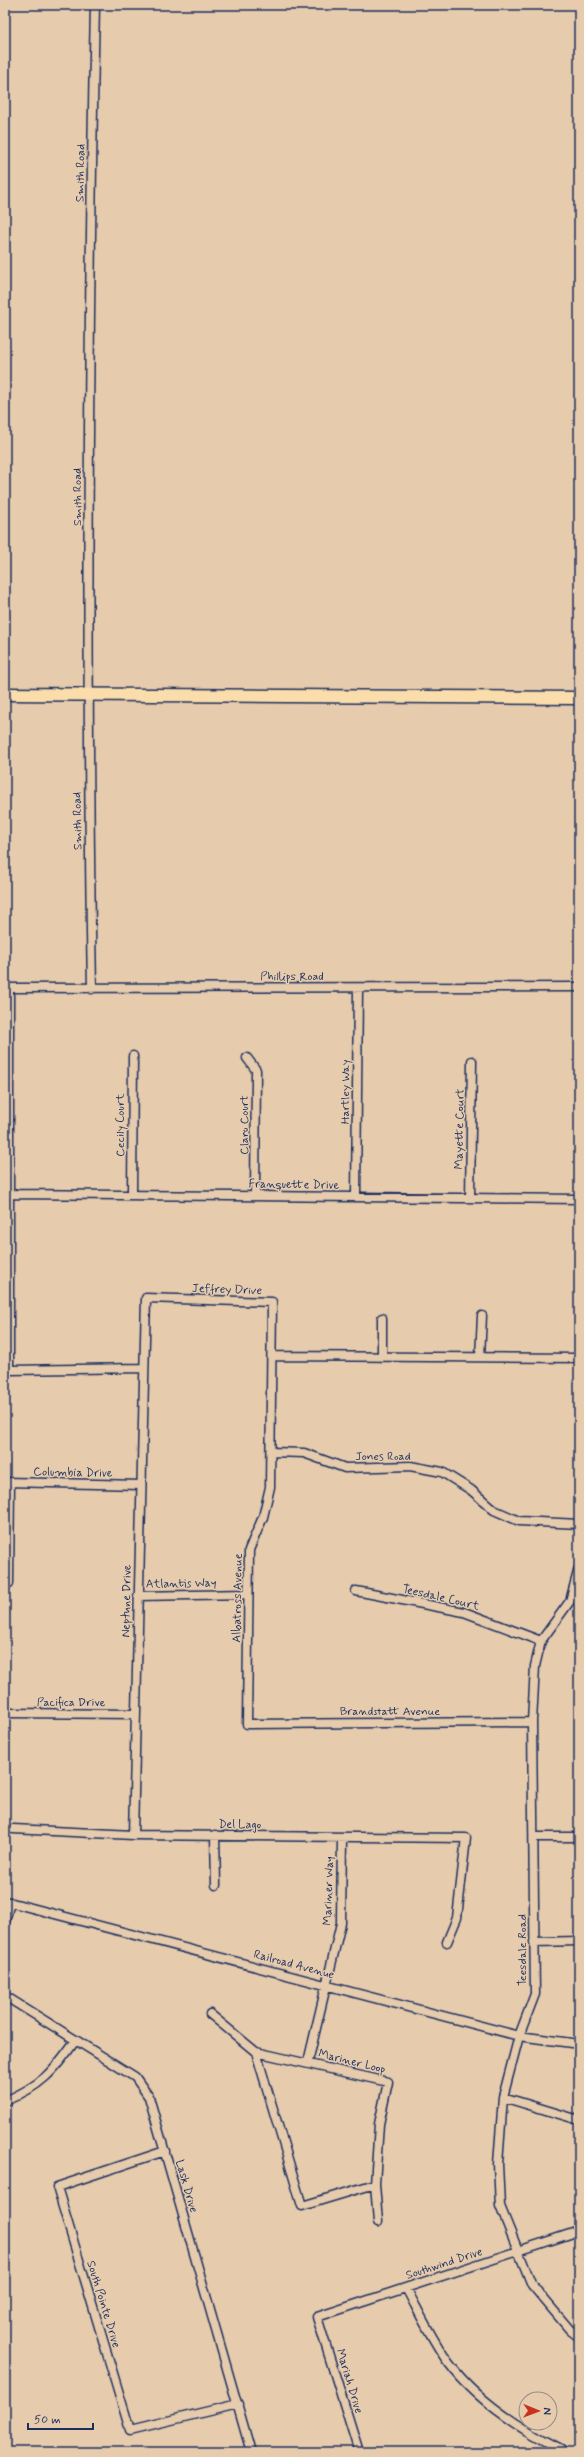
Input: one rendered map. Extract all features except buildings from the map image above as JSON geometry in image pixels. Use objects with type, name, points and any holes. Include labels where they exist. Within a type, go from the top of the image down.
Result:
[{"type":"highway","points":[[5,694],[88,696],[579,698]]},
{"type":"street","name":"Smith Road","points":[[92,989],[88,696],[90,247],[95,5]]},
{"type":"street","name":"Phillips Road","points":[[7,988],[579,987]]},
{"type":"street","points":[[7,988],[9,1194],[7,1300],[9,1370],[143,1368]]},
{"type":"street","name":"Hartley Way","points":[[356,1197],[358,988]]},
{"type":"street","name":"Cecily Court","points":[[132,1056],[132,1195]]},
{"type":"street","name":"Claro Court","points":[[247,1058],[256,1070],[255,1196]]},
{"type":"street","name":"Mayette Court","points":[[470,1198],[472,1061]]},
{"type":"street","name":"Franquette Drive","points":[[9,1194],[579,1199]]},
{"type":"street","name":"Jeffrey Drive","points":[[143,1368],[146,1298],[272,1302],[272,1356]]},
{"type":"street","points":[[480,1357],[482,1316]]},
{"type":"street","points":[[382,1318],[382,1357]]},
{"type":"street","points":[[272,1356],[579,1358]]},
{"type":"street","name":"Albatross Avenue","points":[[248,1724],[249,1550],[263,1517],[270,1487],[272,1356]]},
{"type":"street","name":"Neptune Drive","points":[[133,1835],[143,1368]]},
{"type":"street","name":"Jones Road","points":[[271,1452],[304,1453],[345,1468],[410,1466],[442,1472],[471,1490],[494,1510],[519,1521],[579,1524]]},
{"type":"street","points":[[8,1482],[9,1583]]},
{"type":"street","name":"Columbia Drive","points":[[8,1482],[141,1485]]},
{"type":"street","name":"Teesdale Road","points":[[579,1568],[570,1601],[541,1641],[535,1666],[532,1722],[535,1994],[519,2036],[503,2097],[498,2164],[500,2206],[532,2285],[570,2330],[579,2337]]},
{"type":"street","name":"Teesdale Court","points":[[356,1590],[464,1612],[541,1641]]},
{"type":"street","name":"Atlantis Way","points":[[138,1596],[248,1594]]},
{"type":"street","name":"Pacifica Drive","points":[[5,1713],[136,1714]]},
{"type":"street","name":"Brandstatt Avenue","points":[[248,1724],[532,1722]]},
{"type":"street","name":"Del Lago","points":[[13,1829],[133,1835],[466,1838],[456,1918],[447,1942]]},
{"type":"street","points":[[216,1835],[216,1885]]},
{"type":"street","name":"Mariner Way","points":[[308,2062],[340,1923],[342,1836]]},
{"type":"street","points":[[534,1837],[579,1837]]},
{"type":"street","points":[[5,1922],[8,1902]]},
{"type":"street","name":"Railroad Avenue","points":[[8,1902],[326,1984],[519,2036],[579,2044]]},
{"type":"street","points":[[534,1942],[579,1941]]},
{"type":"street","name":"Lask Drive","points":[[5,1996],[135,2077],[149,2097],[251,2452]]},
{"type":"street","name":"Mariner Loop","points":[[210,2014],[256,2052],[308,2062],[388,2082],[379,2124],[375,2184],[378,2222]]},
{"type":"street","points":[[5,2101],[29,2091],[55,2069],[75,2041]]},
{"type":"street","points":[[256,2052],[302,2206],[375,2184]]},
{"type":"street","points":[[503,2097],[579,2120]]},
{"type":"street","name":"South Pointe Drive","points":[[164,2151],[57,2187],[130,2430],[238,2404]]},
{"type":"street","name":"Southwind Drive","points":[[317,2317],[579,2231]]},
{"type":"street","points":[[406,2288],[448,2362],[487,2402],[525,2431],[561,2449],[561,2452]]},
{"type":"street","name":"Mariah Drive","points":[[317,2317],[359,2452]]}]
